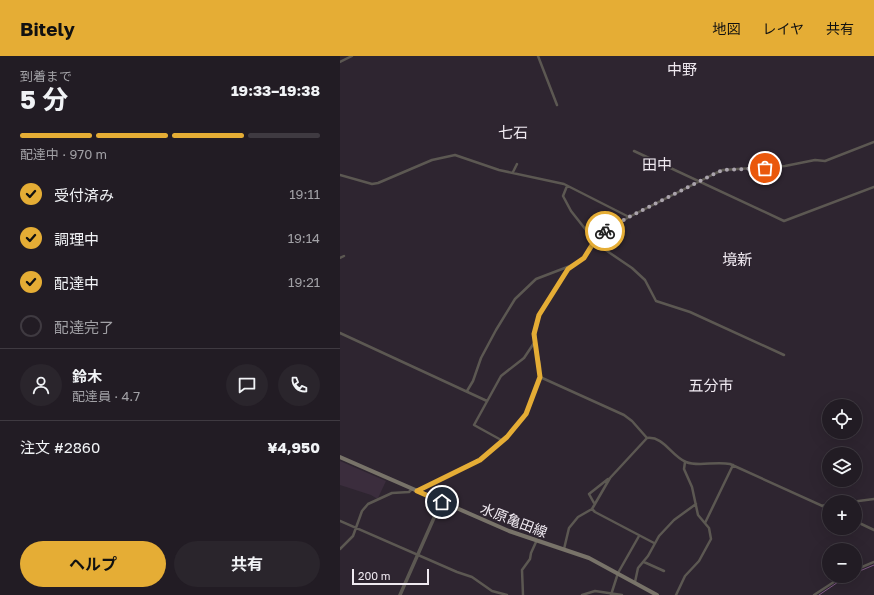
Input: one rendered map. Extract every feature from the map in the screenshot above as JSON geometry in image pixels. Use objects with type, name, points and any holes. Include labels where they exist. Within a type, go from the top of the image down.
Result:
[{"type":"main road","name":"水原亀田線","points":[[340,457],[536,542],[588,558],[635,582],[649,593],[657,595]]},
{"type":"street","points":[[340,62],[352,56]]},
{"type":"street","points":[[538,56],[557,105]]},
{"type":"street","points":[[467,391],[473,381],[481,358],[515,300],[536,279],[570,266],[584,258],[594,240],[599,235],[629,217],[723,170],[765,168],[815,160],[825,161],[874,142]]},
{"type":"street","points":[[634,151],[784,221],[874,187]]},
{"type":"street","points":[[340,175],[368,183],[378,183],[432,160],[455,155],[487,166],[552,181],[567,186],[629,217]]},
{"type":"street","points":[[513,172],[517,164]]},
{"type":"street","points":[[567,186],[563,196],[571,211],[594,240],[645,280],[656,301],[690,312],[784,355]]},
{"type":"street","points":[[340,258],[344,256]]},
{"type":"street","points":[[417,491],[480,460],[503,441],[526,414],[540,377],[540,366],[535,342],[536,324],[539,315],[570,266]]},
{"type":"street","points":[[340,333],[487,401]]},
{"type":"street","points":[[503,441],[474,425],[501,376],[524,358],[535,342]]},
{"type":"street","points":[[540,377],[624,415],[632,421],[647,438],[657,439],[685,462],[697,464],[722,462],[733,465],[822,506]]},
{"type":"street","points":[[594,504],[589,494],[610,478],[647,438]]},
{"type":"street","points":[[676,595],[685,576],[699,560],[711,539],[710,532],[698,515],[692,487],[684,469],[685,462]]},
{"type":"street","points":[[705,523],[709,519],[733,465]]},
{"type":"street","points":[[564,550],[569,528],[578,517],[592,509],[610,478]]},
{"type":"street","points":[[340,549],[353,536],[362,511],[368,504],[392,493],[409,492],[412,489]]},
{"type":"street","points":[[862,501],[874,499]]},
{"type":"street","points":[[400,595],[419,556],[442,502]]},
{"type":"street","points":[[635,582],[638,568],[644,562],[654,544],[674,520],[696,504]]},
{"type":"street","points":[[592,509],[654,544]]},
{"type":"street","points":[[340,521],[344,521],[356,528],[465,576],[472,577],[492,591],[507,595]]},
{"type":"street","points":[[862,525],[874,530]]},
{"type":"street","points":[[611,594],[618,573],[639,536]]},
{"type":"street","points":[[523,595],[522,570],[530,559],[531,552],[536,542]]},
{"type":"street","points":[[644,562],[664,571]]},
{"type":"street","points":[[862,567],[874,562]]},
{"type":"street","points":[[814,595],[832,583]]},
{"type":"street","points":[[582,595],[595,593],[622,595]]},
{"type":"shaded area","points":[[340,461],[386,481],[378,498],[340,485]]},
{"type":"waterway","points":[[862,570],[874,565]]},
{"type":"waterway","points":[[819,595],[837,583]]},
{"type":"way so far","points":[[605,231],[629,217],[723,170],[765,168]]},
{"type":"district","name":"中野","points":[[682,69]]},
{"type":"district","name":"七石","points":[[513,132]]},
{"type":"district","name":"田中","points":[[657,164]]},
{"type":"district","name":"境新","points":[[737,259]]},
{"type":"district","name":"五分市","points":[[711,385]]},
{"type":"route","points":[[442,502],[417,491],[480,460],[514,430],[526,414],[536,391],[540,377],[540,366],[534,334],[539,315],[568,269],[584,258],[597,237],[605,231]]}]
